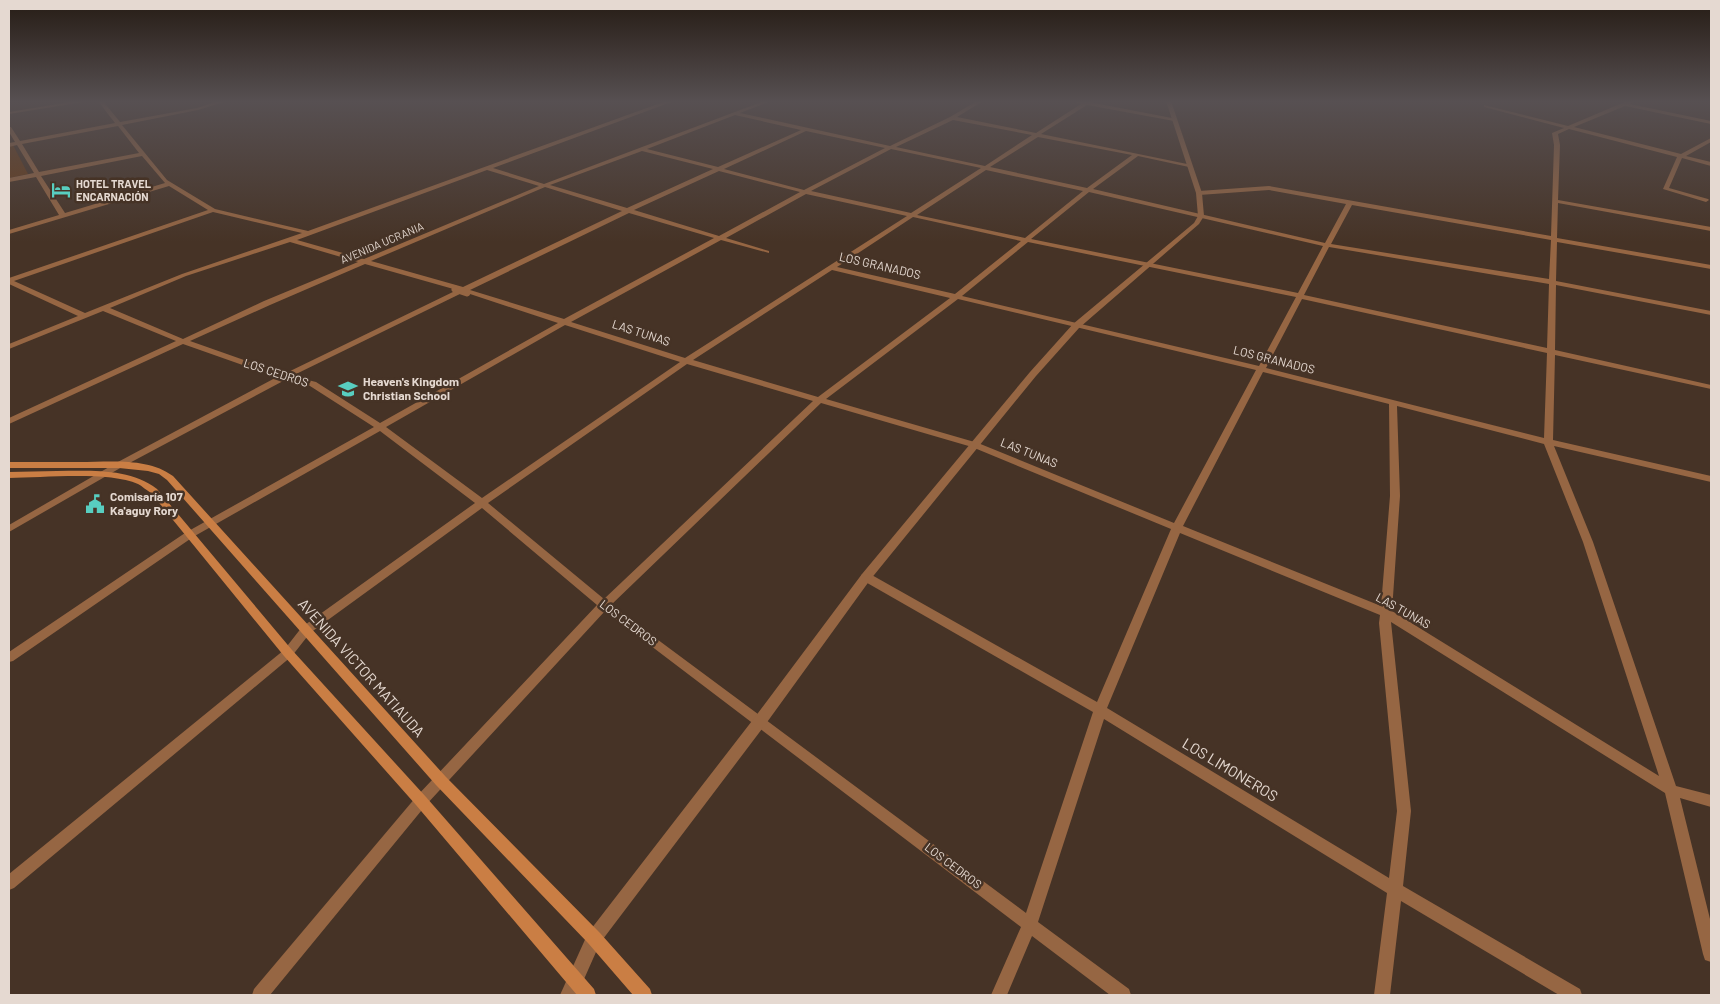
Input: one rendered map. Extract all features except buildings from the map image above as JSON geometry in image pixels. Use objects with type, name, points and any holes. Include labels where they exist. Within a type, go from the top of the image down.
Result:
[{"type":"main road","name":"AVENIDA VICTOR MATIAUDA","points":[[9,465],[119,465],[149,468],[162,472],[170,478],[440,781],[594,938],[644,995]]},
{"type":"main road","points":[[9,475],[102,475],[141,482],[154,491],[288,653],[421,801],[588,995]]},
{"type":"street","points":[[22,148],[63,216]]},
{"type":"street","points":[[138,148],[165,181],[214,210],[309,233]]},
{"type":"street","points":[[9,347],[184,275],[290,240],[546,148]]},
{"type":"street","name":"AVENIDA UCRANIA","points":[[9,421],[182,341],[363,262],[543,186],[645,148]]},
{"type":"street","points":[[9,529],[119,465],[284,376],[629,210],[764,148]]},
{"type":"street","points":[[9,658],[189,535],[565,322],[889,148]]},
{"type":"street","points":[[895,148],[1327,245],[1553,282],[1711,313]]},
{"type":"street","points":[[9,883],[288,653],[306,630],[482,503],[686,361],[1017,148]]},
{"type":"street","points":[[1101,148],[1189,165]]},
{"type":"street","points":[[568,995],[594,938],[760,721],[866,578],[975,444],[1076,326],[1196,224],[1201,216],[1199,193],[1183,148]]},
{"type":"street","points":[[1557,148],[1548,442],[1588,542],[1671,790],[1711,954]]},
{"type":"street","points":[[1645,148],[1711,164]]},
{"type":"street","points":[[1697,148],[1680,157],[1666,189],[1706,200]]},
{"type":"street","points":[[642,149],[806,192],[1148,266],[1300,296],[1711,388]]},
{"type":"street","points":[[9,180],[143,154]]},
{"type":"street","points":[[260,995],[421,801],[604,605],[821,399],[956,297],[1088,190],[1136,155]]},
{"type":"street","points":[[489,169],[767,252]]},
{"type":"street","points":[[9,232],[169,184]]},
{"type":"street","points":[[1199,193],[1269,188],[1349,204],[1711,267]]},
{"type":"street","points":[[1555,201],[1711,229]]},
{"type":"street","points":[[999,995],[1030,924],[1100,710],[1177,528],[1349,204]]},
{"type":"street","points":[[9,280],[214,210]]},
{"type":"street","name":"LAS TUNAS","points":[[290,240],[565,322],[686,361],[975,444],[1386,613],[1671,790],[1711,801]]},
{"type":"street","name":"LOS GRANADOS","points":[[830,267],[1261,369],[1548,442],[1711,479]]},
{"type":"street","points":[[9,280],[85,316]]},
{"type":"street","name":"LOS CEDROS","points":[[103,308],[182,341],[284,376],[314,384],[379,426],[482,503],[604,605],[1123,995]]},
{"type":"street","points":[[1382,995],[1404,811],[1386,633],[1395,496],[1393,403]]},
{"type":"street","name":"LOS LIMONEROS","points":[[866,578],[1100,710],[1394,889],[1574,995]]},
{"type":"shaded area","points":[[9,148],[15,148],[28,174],[9,178]]},
{"type":"place","name":"HOTEL TRAVEL ENCARNACIÓN","points":[[61,190]]},
{"type":"place","name":"Heaven's Kingdom Christian School","points":[[348,389]]},
{"type":"place","name":"Comisaría 107 Ka'aguy Rory","points":[[95,504]]}]
